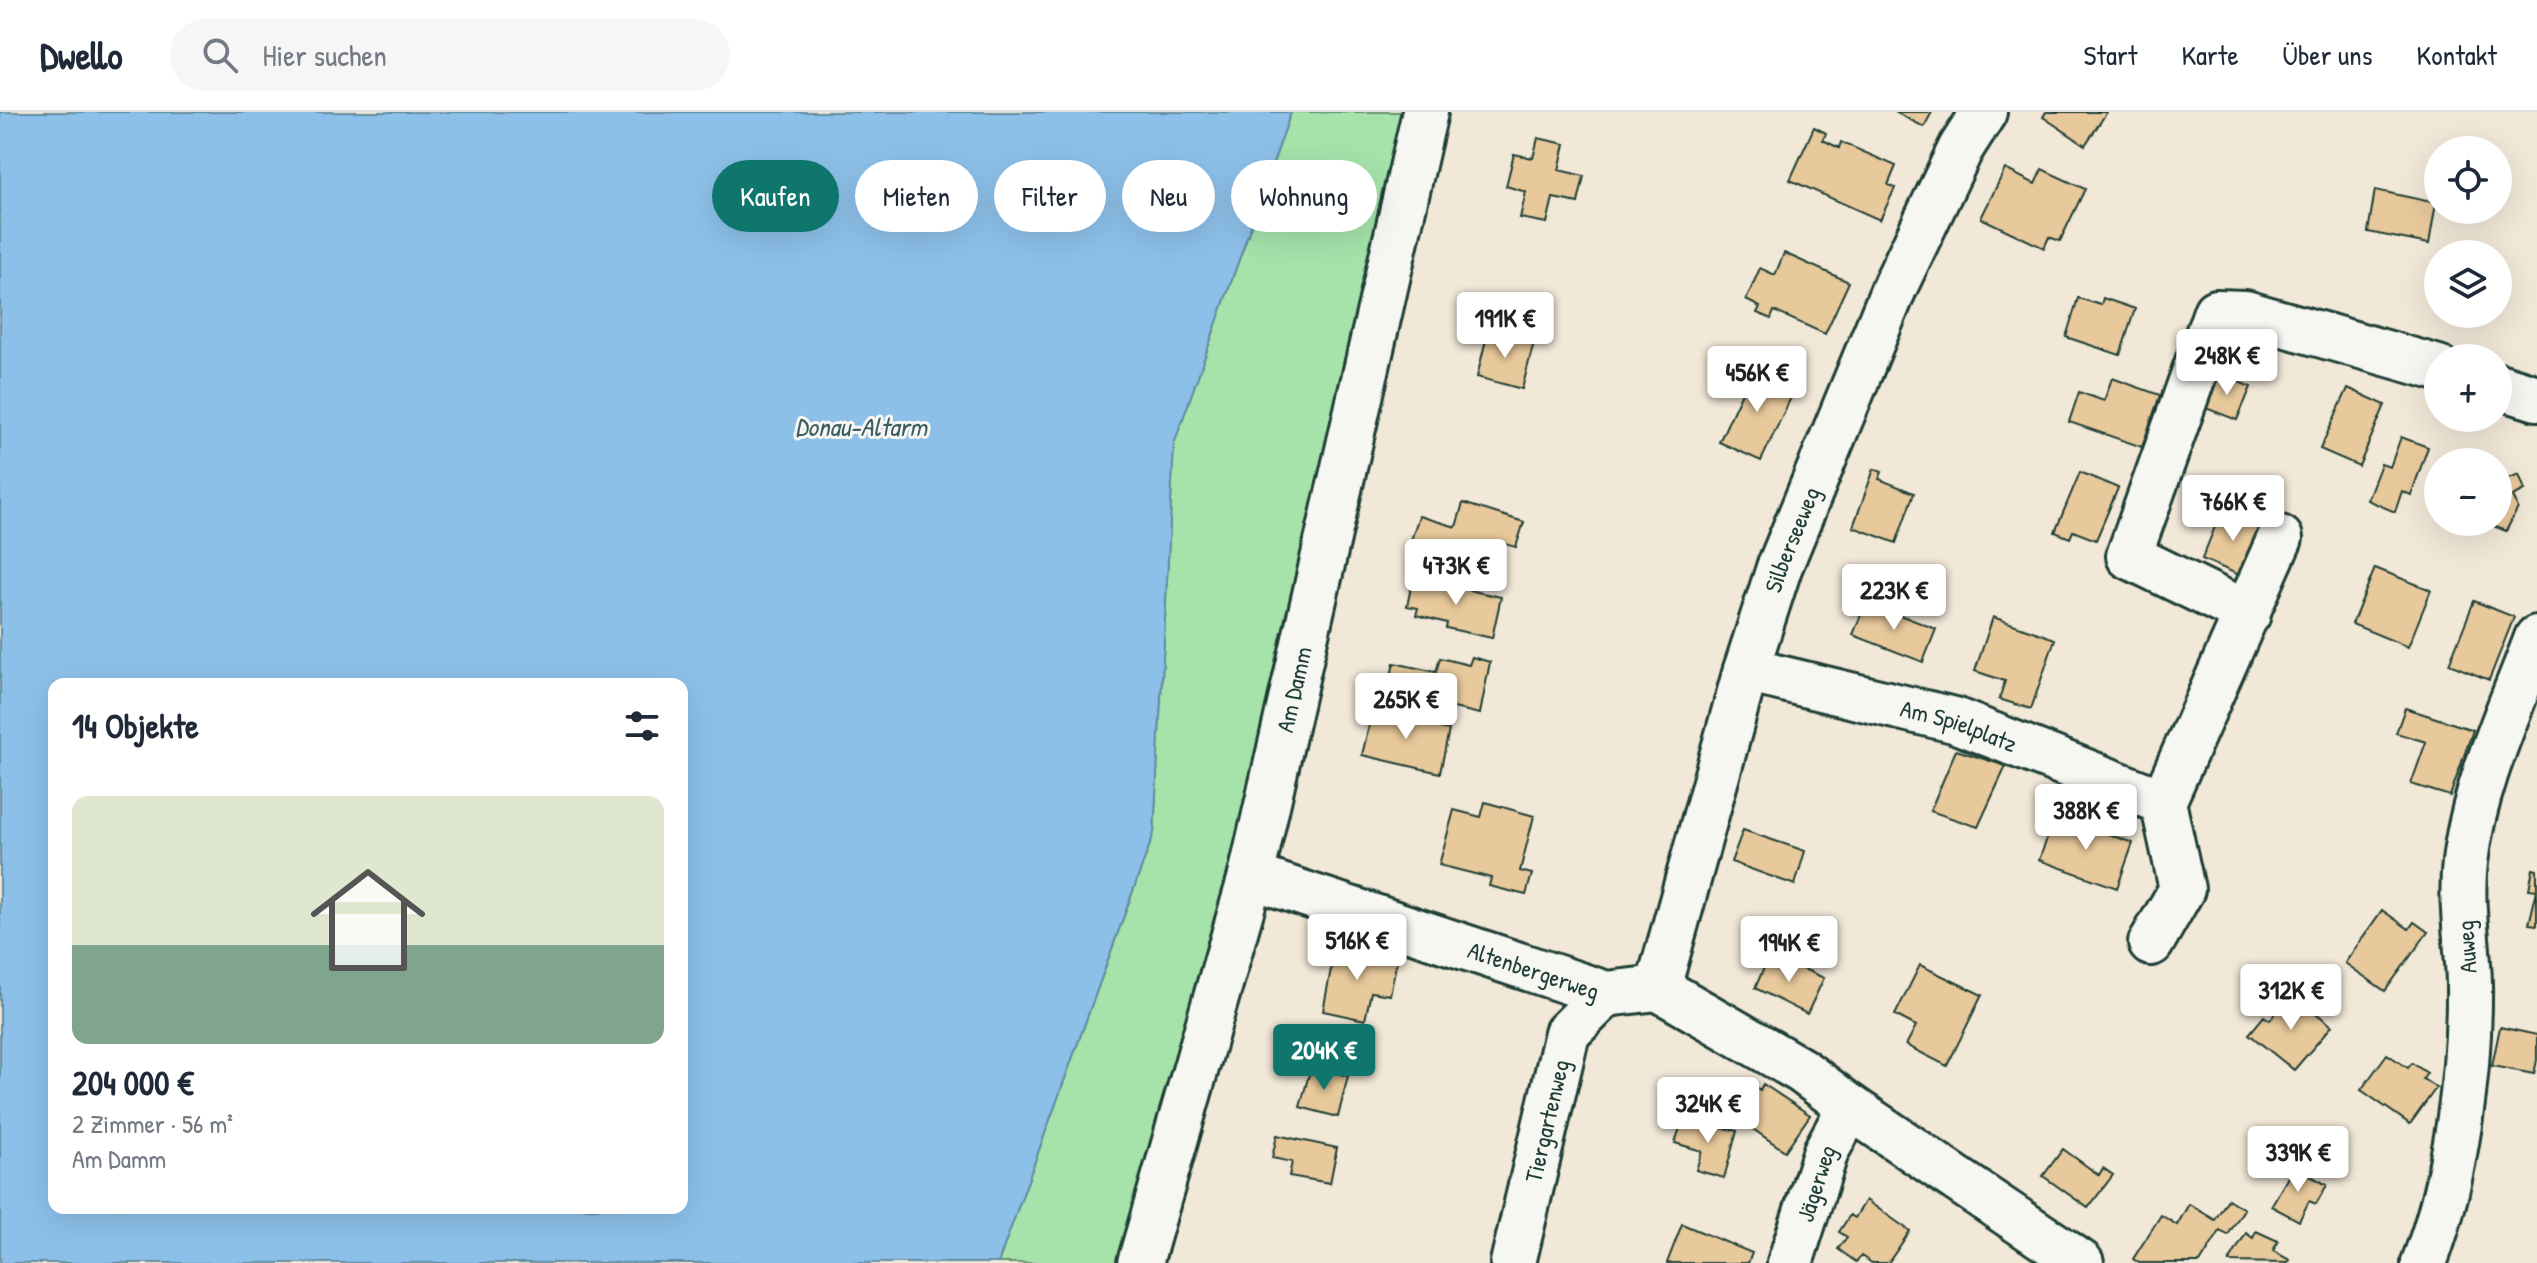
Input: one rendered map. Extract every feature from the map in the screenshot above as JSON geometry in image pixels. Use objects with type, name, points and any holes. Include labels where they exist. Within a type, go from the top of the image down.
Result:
[{"type":"street","name":"Am Damm","points":[[1140,1263],[1251,876],[1425,112]]},
{"type":"street","name":"Silberseeweg","points":[[1658,988],[1746,670],[1779,568],[1895,286],[1961,148],[1984,112]]},
{"type":"street","points":[[2248,614],[2129,556],[2216,312],[2245,313],[2424,364]]},
{"type":"street","points":[[2512,390],[2537,398]]},
{"type":"street","points":[[2151,943],[2182,889],[2163,802],[2280,538]]},
{"type":"street","name":"Auweg","points":[[2424,1263],[2437,1230],[2464,1094],[2469,983],[2462,888],[2466,857],[2480,793],[2537,638]]},
{"type":"street","name":"Am Spielplatz","points":[[1746,670],[1954,720],[2163,802]]},
{"type":"street","name":"Altenbergerweg","points":[[1251,876],[1606,994],[1658,988]]},
{"type":"street","points":[[1658,988],[1802,1071],[1850,1107],[2081,1263]]},
{"type":"street","name":"Tiergartenweg","points":[[1513,1263],[1567,1033],[1606,994]]},
{"type":"street","name":"Jägerweg","points":[[1790,1263],[1826,1151],[1850,1107]]},
{"type":"green space","points":[[1291,112],[1413,112],[1234,868],[1126,1263],[998,1263],[1154,833],[1174,444],[1249,232],[1377,232],[1377,160],[1274,160]]},
{"type":"water","name":"Donau-Altarm","points":[[0,112],[1291,112],[1274,160],[1231,160],[1231,232],[1249,232],[1174,444],[1154,833],[998,1263],[0,1263]]},
{"type":"building","points":[[1895,112],[1932,112],[1924,127]]},
{"type":"building","points":[[2046,112],[2107,112],[2085,145],[2043,117]]},
{"type":"building","points":[[1814,127],[1826,133],[1823,140],[1839,148],[1841,142],[1896,166],[1888,185],[1895,188],[1880,220],[1790,180]]},
{"type":"building","points":[[1538,138],[1565,144],[1559,170],[1584,176],[1578,203],[1553,198],[1547,223],[1520,218],[1526,192],[1506,186],[1514,154],[1533,158]]},
{"type":"building","points":[[2005,169],[2035,184],[2042,169],[2085,189],[2060,241],[2049,237],[2044,248],[1981,218]]},
{"type":"building","points":[[2375,190],[2424,200],[2424,224],[2432,224],[2430,240],[2424,240],[2424,243],[2368,232]]},
{"type":"building","points":[[1784,253],[1849,282],[1825,334],[1774,311],[1771,319],[1757,313],[1760,307],[1746,300],[1760,268],[1775,275]]},
{"type":"building","points":[[2078,298],[2101,305],[2103,298],[2135,309],[2120,355],[2066,337]]},
{"type":"building","points":[[1488,331],[1534,342],[1522,389],[1477,377]]},
{"type":"building","points":[[1755,364],[1780,375],[1775,384],[1793,393],[1761,461],[1719,442]]},
{"type":"building","points":[[2217,373],[2251,387],[2237,420],[2203,407]]},
{"type":"building","points":[[2112,378],[2160,395],[2142,447],[2069,422],[2079,392],[2104,401]]},
{"type":"building","points":[[2348,388],[2385,405],[2359,466],[2320,449]]},
{"type":"building","points":[[2401,437],[2428,447],[2424,448],[2424,458],[2411,495],[2402,491],[2395,512],[2367,500],[2381,464],[2390,467]]},
{"type":"building","points":[[1874,469],[1882,472],[1879,479],[1914,493],[1896,543],[1853,527]]},
{"type":"building","points":[[2080,472],[2118,488],[2096,540],[2073,531],[2070,538],[2055,532]]},
{"type":"building","points":[[2519,474],[2525,490],[2513,496],[2518,508],[2512,520],[2512,477]]},
{"type":"building","points":[[1463,503],[1524,522],[1516,547],[1505,544],[1498,566],[1470,557],[1465,573],[1443,566],[1448,548],[1443,546],[1439,558],[1408,549],[1419,516],[1456,527]]},
{"type":"building","points":[[2221,512],[2266,530],[2255,557],[2247,553],[2239,575],[2202,559]]},
{"type":"building","points":[[2375,568],[2431,590],[2408,647],[2352,624]]},
{"type":"building","points":[[1413,578],[1501,597],[1492,638],[1446,628],[1447,623],[1416,615],[1418,608],[1407,606]]},
{"type":"building","points":[[2474,601],[2514,617],[2489,680],[2449,664]]},
{"type":"building","points":[[1866,602],[1936,629],[1923,662],[1853,635]]},
{"type":"building","points":[[1993,617],[2055,639],[2031,709],[1999,699],[2005,681],[1975,671]]},
{"type":"building","points":[[1472,657],[1490,662],[1480,714],[1387,693],[1394,663],[1436,672],[1440,658],[1469,665]]},
{"type":"building","points":[[1386,708],[1426,717],[1424,724],[1449,730],[1440,773],[1362,755],[1372,713],[1385,716]]},
{"type":"building","points":[[2405,708],[2473,730],[2450,796],[2411,784],[2426,742],[2396,733]]},
{"type":"building","points":[[1956,750],[2006,766],[1978,827],[1930,811]]},
{"type":"building","points":[[1485,802],[1534,816],[1520,871],[1532,874],[1526,895],[1489,886],[1491,878],[1439,865],[1454,810],[1481,817]]},
{"type":"building","points":[[2056,815],[2133,843],[2117,888],[2039,860]]},
{"type":"building","points":[[1743,830],[1805,851],[1795,885],[1731,862]]},
{"type":"building","points":[[2533,869],[2537,870],[2537,890],[2529,889]]},
{"type":"building","points":[[2537,890],[2537,925],[2529,924]]},
{"type":"building","points":[[2382,910],[2409,929],[2414,922],[2428,932],[2385,991],[2345,963]]},
{"type":"building","points":[[1335,948],[1397,960],[1390,995],[1371,992],[1365,1020],[1323,1011]]},
{"type":"building","points":[[1770,954],[1824,978],[1807,1014],[1755,988]]},
{"type":"building","points":[[1920,965],[1982,995],[1947,1066],[1906,1045],[1916,1026],[1895,1015]]},
{"type":"building","points":[[2291,993],[2332,1026],[2294,1070],[2249,1034],[2264,1016],[2270,1020]]},
{"type":"building","points":[[2500,1027],[2537,1035],[2534,1074],[2492,1066]]},
{"type":"building","points":[[2387,1054],[2408,1068],[2412,1063],[2427,1073],[2423,1079],[2436,1088],[2410,1124],[2361,1090]]},
{"type":"building","points":[[1311,1067],[1348,1076],[1338,1117],[1300,1107]]},
{"type":"building","points":[[1749,1083],[1760,1090],[1763,1084],[1810,1115],[1785,1151],[1722,1108],[1735,1089],[1742,1093]]},
{"type":"building","points":[[1683,1118],[1737,1131],[1724,1178],[1696,1170],[1702,1151],[1675,1143]]},
{"type":"building","points":[[1277,1135],[1337,1148],[1330,1183],[1289,1176],[1292,1162],[1272,1158]]},
{"type":"building","points":[[2063,1149],[2099,1175],[2103,1168],[2113,1175],[2088,1208],[2043,1176]]},
{"type":"building","points":[[2294,1167],[2327,1185],[2316,1204],[2309,1201],[2299,1221],[2271,1206]]},
{"type":"building","points":[[2228,1199],[2244,1209],[2228,1235],[2220,1231],[2200,1263],[2139,1263],[2133,1259],[2161,1215],[2177,1225],[2189,1204],[2215,1220]]},
{"type":"building","points":[[1866,1200],[1910,1231],[1888,1263],[1872,1263],[1861,1256],[1856,1262],[1838,1249],[1847,1237],[1839,1232],[1850,1215],[1855,1218]]},
{"type":"building","points":[[1682,1224],[1752,1253],[1748,1263],[1667,1263]]},
{"type":"building","points":[[2256,1231],[2278,1241],[2273,1251],[2290,1260],[2288,1263],[2229,1262],[2246,1233],[2253,1238]]}]
